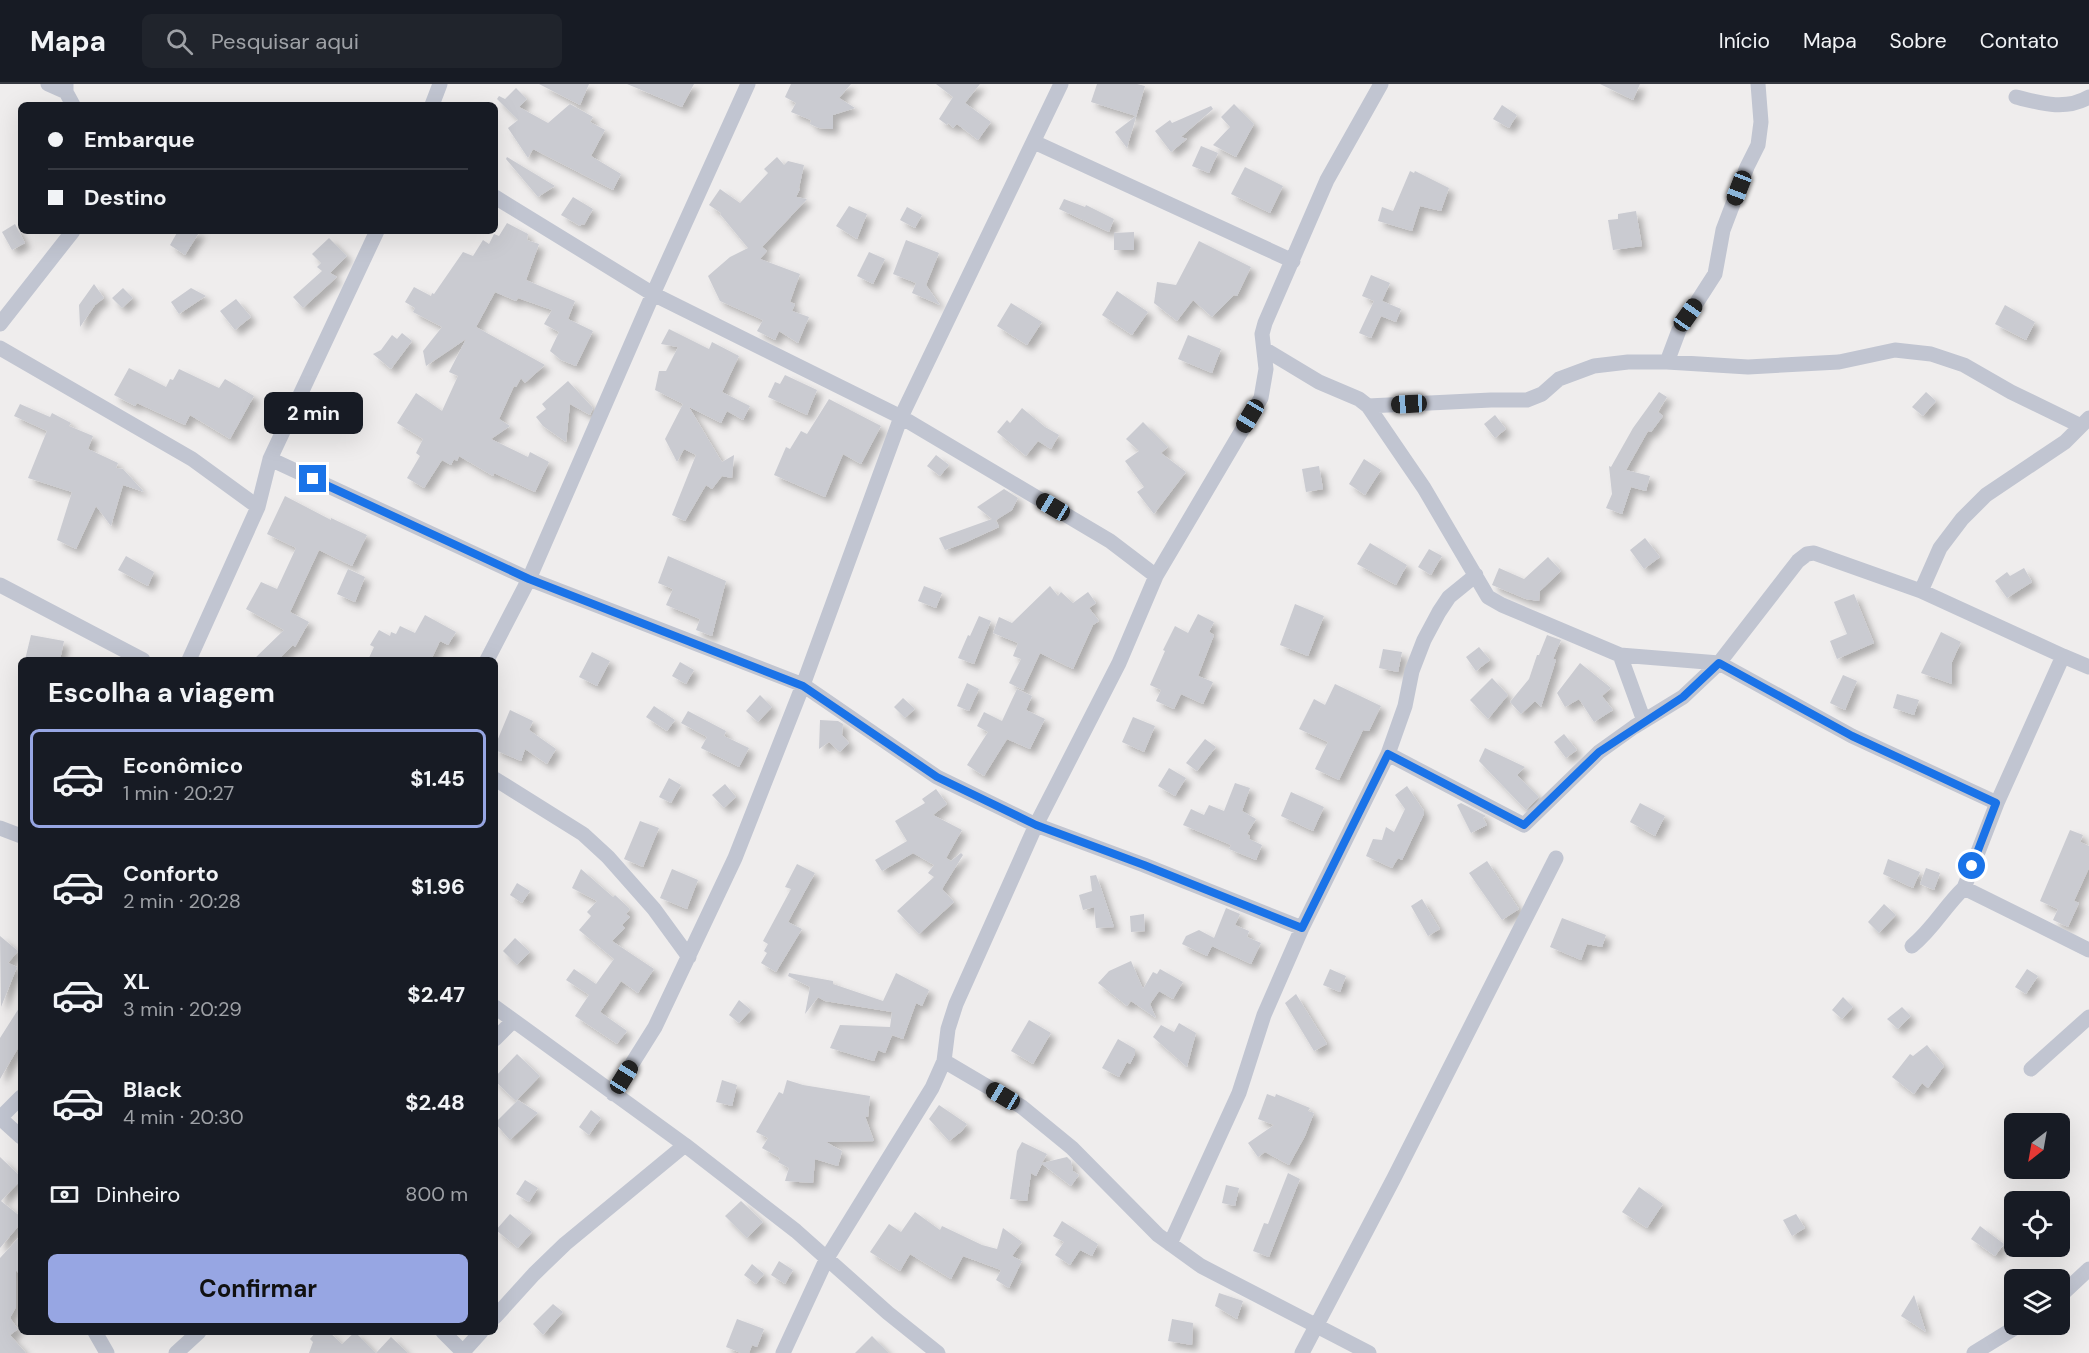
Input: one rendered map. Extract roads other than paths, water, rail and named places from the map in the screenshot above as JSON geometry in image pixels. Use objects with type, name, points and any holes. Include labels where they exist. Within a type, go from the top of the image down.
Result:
[{"type":"street","points":[[48,84],[68,94]]},
{"type":"street","points":[[433,102],[440,84]]},
{"type":"street","points":[[489,657],[529,579],[653,294],[748,84]]},
{"type":"street","points":[[613,1094],[655,1027],[735,858],[803,686],[901,417],[1061,84]]},
{"type":"street","points":[[783,1353],[827,1258],[932,1088],[944,1061],[948,1029],[956,1004],[1036,825],[1119,663],[1156,576],[1195,506],[1261,398],[1266,369],[1262,334],[1265,323],[1327,180],[1381,84]]},
{"type":"street","points":[[1667,362],[1679,330],[1715,274],[1723,230],[1758,145],[1761,122],[1758,84]]},
{"type":"street","points":[[2016,97],[2050,106],[2070,104],[2089,97]]},
{"type":"street","points":[[1034,142],[1293,261]]},
{"type":"street","points":[[498,199],[653,294],[901,417],[1110,541],[1156,576]]},
{"type":"street","points":[[0,324],[71,234]]},
{"type":"street","points":[[190,657],[258,507],[270,459],[376,234]]},
{"type":"street","points":[[0,348],[192,459],[258,507]]},
{"type":"street","points":[[1264,349],[1319,382],[1359,399],[1368,406],[1424,488],[1488,597],[1620,655],[1719,663],[1852,736],[1996,803]]},
{"type":"street","points":[[1368,406],[1527,400],[1542,394],[1559,379],[1594,366],[1667,362],[1748,367],[1839,362],[1895,350],[1931,354],[1964,364],[2012,392],[2085,422],[2065,442],[1986,495],[1962,519],[1940,548],[1921,591]]},
{"type":"street","points":[[270,459],[529,579],[803,686],[937,777],[1036,825],[1302,928]]},
{"type":"street","points":[[1388,754],[1524,825],[1599,752],[1683,697],[1719,663],[1798,561],[1807,554],[1814,553],[1921,591],[2089,667]]},
{"type":"street","points":[[1170,1244],[1239,1093],[1264,1016],[1302,928],[1388,754],[1405,706],[1412,671],[1424,640],[1449,597],[1476,575]]},
{"type":"street","points":[[0,585],[137,657]]},
{"type":"street","points":[[1620,655],[1644,721]]},
{"type":"street","points":[[1912,946],[1932,928],[1953,898],[1964,888],[1996,803],[2063,656]]},
{"type":"street","points":[[498,781],[583,834],[608,857],[654,909],[689,957]]},
{"type":"street","points":[[0,828],[18,835]]},
{"type":"street","points":[[1302,1353],[1556,858]]},
{"type":"street","points":[[1964,888],[2089,950]]},
{"type":"street","points":[[498,1009],[685,1145],[827,1258],[888,1313],[938,1353]]},
{"type":"street","points":[[2031,1069],[2089,1017]]},
{"type":"street","points":[[498,1036],[513,1021]]},
{"type":"street","points":[[944,1061],[1022,1107],[1072,1148],[1158,1234],[1202,1266],[1369,1353]]},
{"type":"street","points":[[18,1099],[0,1118],[18,1134]]},
{"type":"street","points":[[498,1314],[565,1244],[685,1145]]},
{"type":"street","points":[[2070,1287],[2089,1269]]},
{"type":"street","points":[[1974,1353],[2004,1334]]},
{"type":"street","points":[[98,1335],[107,1353]]},
{"type":"street","points":[[176,1353],[196,1335]]},
{"type":"street","points":[[446,1335],[463,1353],[478,1335]]}]
